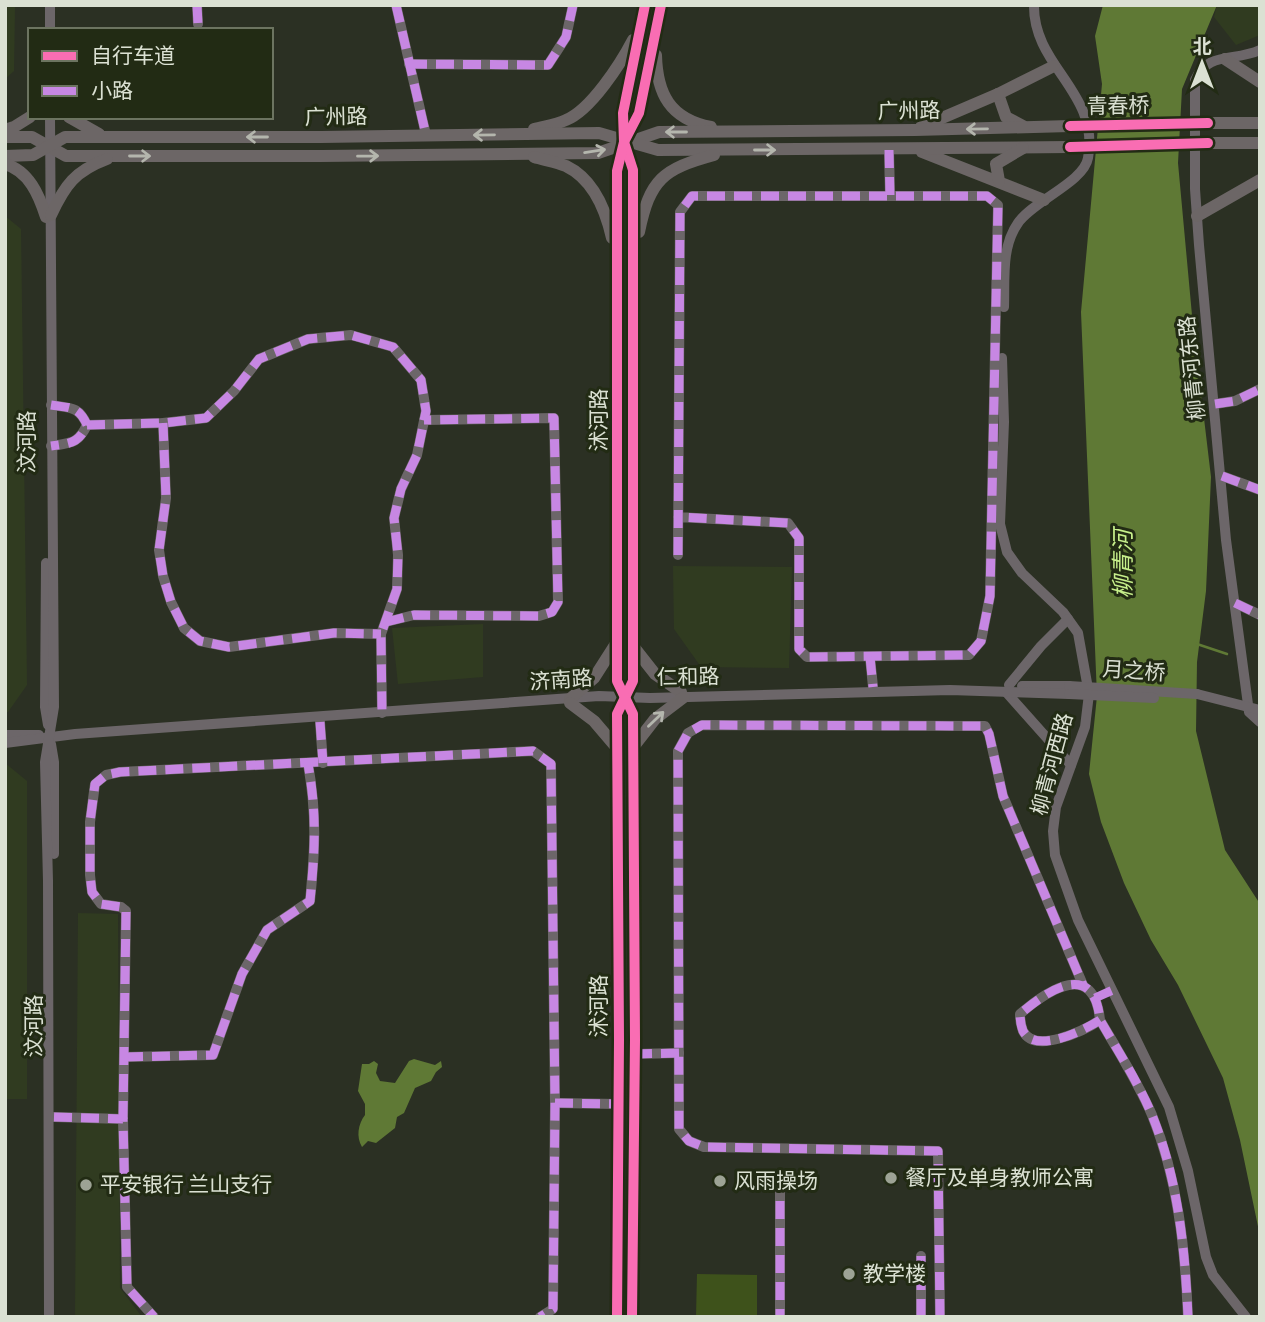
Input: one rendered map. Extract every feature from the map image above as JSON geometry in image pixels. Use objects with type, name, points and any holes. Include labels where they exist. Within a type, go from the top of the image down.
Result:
[{"type":"main road","name":"沭河路","points":[[617,1317],[617,714],[633,681],[633,170],[624,142],[623,113],[645,5]]},
{"type":"main road","name":"沭河路","points":[[632,1317],[635,1054],[633,714],[617,681],[617,171],[624,142],[639,113],[661,5]]},
{"type":"main road","points":[[517,134],[569,120],[590,102],[619,67],[640,24]]},
{"type":"main road","points":[[655,34],[657,80],[669,106],[698,124],[735,131]]},
{"type":"main road","points":[[1225,59],[1260,82]]},
{"type":"main road","points":[[915,130],[1054,66]]},
{"type":"main road","points":[[998,94],[1006,117],[1027,127]]},
{"type":"main road","points":[[5,130],[28,118]]},
{"type":"main road","points":[[72,119],[106,136]]},
{"type":"main road","name":"青春桥","points":[[1070,126],[1259,121]]},
{"type":"main road","name":"广州路","points":[[5,137],[32,136],[66,156],[598,153],[659,132],[1070,126]]},
{"type":"main road","name":"广州路","points":[[5,156],[33,155],[65,136],[599,133],[658,150],[1070,147]]},
{"type":"main road","points":[[1244,143],[1260,143]]},
{"type":"main road","points":[[1244,143],[1260,150]]},
{"type":"main road","name":"青春桥","points":[[1070,147],[1244,143]]},
{"type":"main road","points":[[999,181],[996,164],[1023,148]]},
{"type":"main road","points":[[634,256],[645,202],[660,177],[685,163],[729,150]]},
{"type":"main road","points":[[915,150],[1044,200]]},
{"type":"main road","points":[[520,153],[566,166],[587,183],[607,215],[618,260]]},
{"type":"main road","points":[[48,216],[72,179],[88,166],[114,156]]},
{"type":"main road","points":[[5,164],[27,179],[39,195],[48,216]]},
{"type":"main road","points":[[1197,216],[1260,180]]},
{"type":"main road","points":[[617,642],[594,678],[570,701],[594,720],[617,748]]},
{"type":"main road","points":[[633,646],[656,674],[682,694],[655,719],[633,747]]},
{"type":"street","points":[[50,5],[50,28]]},
{"type":"street","points":[[197,5],[198,23]]},
{"type":"street","points":[[396,5],[426,135]]},
{"type":"street","points":[[409,64],[548,65],[566,37],[573,5]]},
{"type":"street","name":"柳青河西路","points":[[1034,5],[1037,34],[1054,66],[1077,96],[1086,116],[1090,141],[1087,162],[1066,185],[1029,211],[1017,223],[1006,255],[1000,524],[1007,552],[1022,573],[1068,619],[1078,633],[1089,694],[1085,727],[1056,807],[1053,831],[1055,855],[1078,920],[1169,1107],[1188,1171],[1206,1257],[1213,1275],[1246,1317]]},
{"type":"street","name":"柳青河东路","points":[[1254,711],[1226,540],[1197,216],[1195,80],[1200,69],[1209,62],[1247,56],[1260,50]]},
{"type":"street","name":"汶河路","points":[[50,119],[45,707],[54,762],[51,1317]]},
{"type":"street","points":[[888,150],[890,196]]},
{"type":"street","points":[[678,517],[788,523],[799,538],[799,649],[807,657],[969,655],[981,641],[990,596],[998,205],[987,196],[692,196],[680,212],[678,517],[678,555]]},
{"type":"street","name":"汶河路","points":[[48,216],[54,707],[45,762],[51,1317]]},
{"type":"street","points":[[87,425],[163,423],[206,418],[234,391],[259,359],[308,338],[351,335],[393,347],[421,380],[426,411],[417,455],[401,489],[394,518],[398,555],[397,589],[381,634],[382,713]]},
{"type":"street","points":[[1215,404],[1235,401],[1260,389]]},
{"type":"street","points":[[51,405],[72,408],[82,414],[87,425],[82,436],[73,442],[51,446]]},
{"type":"street","points":[[386,622],[414,615],[539,616],[552,612],[558,602],[554,418],[424,421]]},
{"type":"street","points":[[163,423],[166,498],[159,550],[171,602],[184,628],[200,641],[229,647],[334,633],[381,634]]},
{"type":"street","points":[[1222,476],[1260,490]]},
{"type":"street","points":[[1235,603],[1260,615]]},
{"type":"street","points":[[1068,619],[1041,646],[1007,689],[1071,765]]},
{"type":"street","points":[[870,657],[873,687]]},
{"type":"street","name":"仁和路","points":[[682,694],[873,687],[1069,690]]},
{"type":"street","name":"仁和路","points":[[625,697],[650,693],[1007,689]]},
{"type":"street","name":"月之桥","points":[[1069,690],[1198,697],[1254,711]]},
{"type":"street","name":"济南路","points":[[5,743],[50,736],[625,697]]},
{"type":"street","name":"济南路","points":[[5,735],[82,738],[570,701]]},
{"type":"street","points":[[1254,711],[1260,722]]},
{"type":"street","points":[[320,722],[323,763]]},
{"type":"street","points":[[940,1317],[938,1151],[704,1147],[689,1141],[679,1129],[678,751],[688,733],[702,724],[985,726],[1003,796],[1083,985]]},
{"type":"street","points":[[154,1317],[127,1287],[123,1119],[126,911],[121,907],[101,904],[92,892],[90,822],[95,785],[106,775],[120,772],[533,751],[551,764],[555,1103],[553,1309],[540,1317]]},
{"type":"street","points":[[125,1057],[213,1055],[242,974],[267,930],[310,901],[315,848],[315,801],[308,764]]},
{"type":"street","points":[[1100,1020],[1083,1031],[1047,1041],[1032,1040],[1023,1031],[1020,1014],[1041,996],[1067,985],[1083,985],[1091,990],[1100,1020],[1151,1114],[1169,1164],[1185,1255],[1188,1317]]},
{"type":"street","points":[[1095,999],[1113,990]]},
{"type":"street","points":[[635,1054],[679,1053]]},
{"type":"street","points":[[555,1103],[618,1104]]},
{"type":"street","points":[[54,1117],[123,1119]]},
{"type":"street","points":[[780,1174],[780,1317]]},
{"type":"street","points":[[921,1256],[921,1317]]},
{"type":"shaded area","points":[[5,5],[15,5],[14,71],[5,79]]},
{"type":"shaded area","points":[[1217,5],[1260,5],[1260,35],[1236,45],[1214,17]]},
{"type":"shaded area","points":[[5,216],[21,229],[27,685],[8,712],[5,712]]},
{"type":"shaded area","points":[[673,566],[792,567],[789,668],[701,667],[674,629]]},
{"type":"shaded area","points":[[483,624],[483,677],[398,684],[392,628]]},
{"type":"shaded area","points":[[5,763],[27,781],[27,1099],[5,1099]]},
{"type":"shaded area","points":[[78,913],[118,914],[120,1288],[142,1317],[75,1317]]},
{"type":"shaded area","points":[[697,1274],[757,1275],[757,1317],[696,1317]]},
{"type":"water","name":"柳青河","points":[[1103,5],[1217,5],[1182,89],[1178,163],[1193,326],[1211,477],[1206,591],[1197,662],[1196,731],[1225,850],[1260,904],[1260,1236],[1240,1140],[1223,1078],[1124,883],[1101,822],[1089,774],[1097,696],[1081,312],[1102,84],[1095,36]]},
{"type":"water","points":[[414,1059],[435,1065],[441,1061],[442,1067],[431,1081],[415,1088],[404,1113],[397,1117],[395,1128],[376,1143],[368,1141],[362,1147],[359,1131],[365,1115],[365,1104],[358,1091],[362,1064],[374,1061],[378,1064],[376,1073],[380,1081],[395,1083],[409,1061]]},
{"type":"waterway","points":[[1197,644],[1227,654]]},
{"type":"marked path","points":[[197,5],[198,24]]},
{"type":"marked path","points":[[396,5],[426,135]]},
{"type":"marked path","points":[[409,64],[548,65],[566,37],[573,5]]},
{"type":"marked path","points":[[889,150],[890,196]]},
{"type":"marked path","points":[[678,517],[788,523],[799,538],[799,649],[807,657],[969,655],[981,641],[990,596],[998,205],[987,196],[692,196],[680,212],[678,555]]},
{"type":"marked path","points":[[87,425],[163,423],[206,418],[234,391],[259,359],[308,339],[351,335],[393,347],[421,380],[426,411],[417,455],[401,489],[394,518],[398,555],[397,589],[381,634],[382,713]]},
{"type":"marked path","points":[[1215,404],[1235,401],[1260,389]]},
{"type":"marked path","points":[[51,405],[77,411],[87,425],[73,442],[51,446]]},
{"type":"marked path","points":[[386,622],[414,615],[539,616],[552,612],[558,602],[554,418],[424,420]]},
{"type":"marked path","points":[[163,423],[166,498],[159,550],[171,602],[184,628],[200,641],[229,647],[334,633],[381,634]]},
{"type":"marked path","points":[[1222,476],[1260,490]]},
{"type":"marked path","points":[[1235,603],[1260,615]]},
{"type":"marked path","points":[[870,657],[873,687]]},
{"type":"marked path","points":[[320,722],[323,763]]},
{"type":"marked path","points":[[940,1317],[938,1151],[704,1147],[689,1141],[679,1129],[678,751],[688,733],[702,725],[985,726],[1003,796],[1083,985]]},
{"type":"marked path","points":[[123,1119],[126,911],[121,907],[101,904],[92,892],[90,822],[95,784],[106,775],[120,772],[533,751],[551,764],[555,1103],[553,1309],[540,1317]]},
{"type":"marked path","points":[[125,1057],[213,1055],[242,974],[267,930],[310,901],[314,832],[308,764]]},
{"type":"marked path","points":[[1100,1020],[1060,1038],[1038,1041],[1029,1038],[1023,1031],[1020,1014],[1044,996],[1069,985],[1080,985],[1089,990],[1096,1001],[1100,1020],[1134,1079],[1161,1139],[1179,1214],[1188,1317]]},
{"type":"marked path","points":[[1095,998],[1113,990]]},
{"type":"marked path","points":[[634,1054],[679,1053]]},
{"type":"marked path","points":[[555,1103],[618,1104]]},
{"type":"marked path","points":[[54,1117],[123,1119],[127,1287],[154,1317]]},
{"type":"marked path","points":[[780,1174],[780,1317]]},
{"type":"marked path","points":[[921,1256],[921,1317]]},
{"type":"cycle path","points":[[617,1317],[617,714],[633,681],[633,170],[624,142],[623,113],[645,5]]},
{"type":"cycle path","points":[[632,1317],[635,1040],[633,714],[617,681],[617,171],[624,142],[639,113],[661,5]]},
{"type":"cycle path","points":[[1070,126],[1208,123]]},
{"type":"cycle path","points":[[1070,147],[1208,143]]},
{"type":"place","name":"餐厅及单身教师公寓","points":[[891,1178]]},
{"type":"place","name":"风雨操场","points":[[720,1181]]},
{"type":"place","name":"平安银行 兰山支行","points":[[86,1185]]},
{"type":"place","name":"教学楼","points":[[849,1274]]}]
